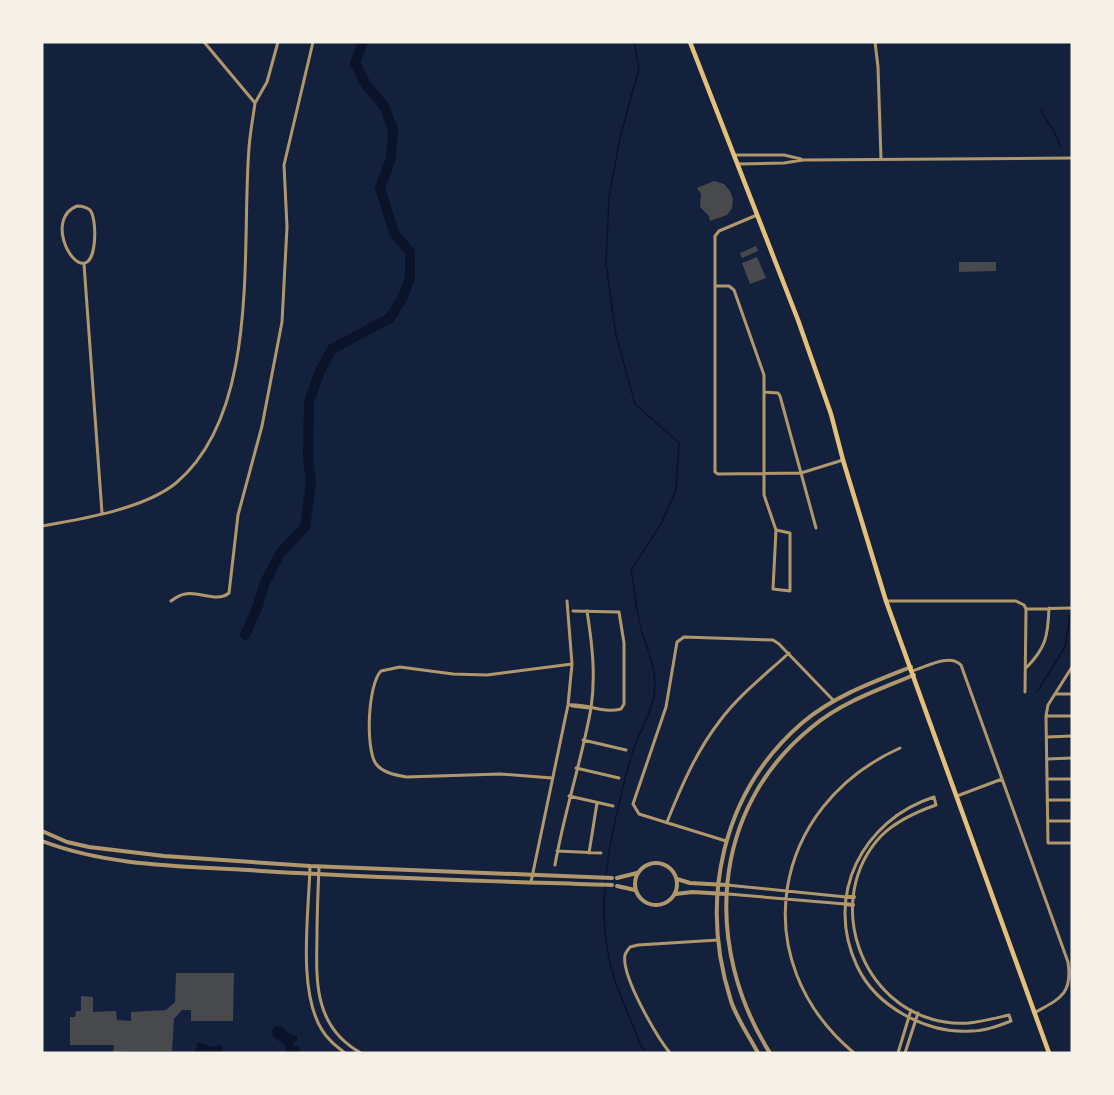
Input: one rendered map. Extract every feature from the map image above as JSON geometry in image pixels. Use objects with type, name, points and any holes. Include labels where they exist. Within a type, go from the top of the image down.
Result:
[{"type":"main road","points":[[690,42],[798,320],[831,414],[886,601],[1049,1053]]},
{"type":"street","points":[[204,42],[255,103]]},
{"type":"street","points":[[42,526],[134,504],[175,484],[205,452],[220,418],[239,347],[245,276],[249,148],[255,103],[267,82],[277,44],[271,42]]},
{"type":"street","points":[[171,601],[185,594],[213,597],[225,596],[229,592],[238,515],[262,426],[281,329],[286,227],[284,165],[313,42]]},
{"type":"street","points":[[875,42],[881,159]]},
{"type":"street","points":[[734,155],[784,155],[803,160]]},
{"type":"street","points":[[738,164],[784,163],[803,160],[1072,158]]},
{"type":"street","points":[[76,206],[84,207],[93,217],[93,254],[84,264],[70,256],[61,225],[68,209],[76,206]]},
{"type":"street","points":[[757,214],[717,233],[715,240],[715,472],[718,474],[801,473],[843,460]]},
{"type":"street","points":[[84,264],[102,513]]},
{"type":"street","points":[[716,286],[729,286],[734,290],[763,369],[765,392],[764,495],[776,530],[773,589],[790,591],[790,533],[776,530]]},
{"type":"street","points":[[765,392],[778,393],[780,396],[816,528]]},
{"type":"street","points":[[531,882],[568,705],[572,664],[567,601]]},
{"type":"street","points":[[886,601],[1016,601],[1024,605],[1026,609],[1026,692]]},
{"type":"street","points":[[1026,668],[1047,638],[1049,608]]},
{"type":"street","points":[[1026,609],[1070,608]]},
{"type":"street","points":[[568,705],[580,704],[613,711],[623,708],[626,671],[619,612],[573,611]]},
{"type":"street","points":[[555,865],[591,708],[593,652],[587,611]]},
{"type":"street","points":[[726,840],[639,814],[633,804],[666,707],[677,642],[684,637],[767,639],[779,644],[789,653],[834,701]]},
{"type":"street","points":[[667,822],[680,788],[698,753],[718,722],[737,700],[789,653]]},
{"type":"street","points":[[758,1053],[732,1002],[718,940],[717,884],[726,840],[746,793],[761,767],[781,743],[803,722],[834,701],[856,689],[947,660],[959,662],[1069,969],[1068,987],[1063,995],[1034,1013]]},
{"type":"street","points":[[552,778],[500,774],[406,777],[384,770],[376,763],[370,749],[374,683],[381,671],[400,667],[453,674],[487,675],[572,664]]},
{"type":"street","points":[[1072,668],[1048,705],[1046,716],[1048,843],[1072,843]]},
{"type":"street","points":[[770,1053],[748,1015],[735,979],[727,936],[726,894],[729,861],[741,824],[755,796],[786,749],[836,709],[912,671]]},
{"type":"street","points":[[1056,694],[1072,694]]},
{"type":"street","points":[[1046,716],[1072,716]]},
{"type":"street","points":[[1046,737],[1072,736]]},
{"type":"street","points":[[583,740],[626,750]]},
{"type":"street","points":[[855,1053],[829,1029],[817,1013],[798,978],[788,939],[787,891],[799,846],[822,806],[848,778],[864,766],[900,748]]},
{"type":"street","points":[[1047,759],[1072,758]]},
{"type":"street","points":[[576,768],[619,778]]},
{"type":"street","points":[[1047,779],[1072,778]]},
{"type":"street","points":[[957,796],[1002,779]]},
{"type":"street","points":[[569,796],[613,806]]},
{"type":"street","points":[[934,797],[936,805],[896,824],[876,843],[863,864],[854,897],[856,942],[866,966],[883,989],[911,1010],[944,1022],[979,1022],[1008,1015],[1011,1022],[994,1028],[969,1032],[944,1029],[909,1017],[877,994],[858,969],[847,938],[845,904],[858,860],[877,831],[899,814],[934,797]]},
{"type":"street","points":[[1047,800],[1072,801]]},
{"type":"street","points":[[589,853],[597,803]]},
{"type":"street","points":[[1048,821],[1072,821]]},
{"type":"street","points":[[42,831],[67,842],[101,849],[319,867],[602,878],[638,873]]},
{"type":"street","points":[[42,841],[100,858],[161,864],[309,874],[613,885],[635,890]]},
{"type":"street","points":[[557,851],[601,854]]},
{"type":"street","points":[[676,894],[677,879],[671,869],[660,863],[647,865],[638,873],[635,890],[641,900],[654,906],[666,904],[676,894],[692,892],[853,905]]},
{"type":"street","points":[[310,866],[307,958],[309,994],[312,1009],[323,1032],[345,1053]]},
{"type":"street","points":[[319,867],[316,957],[318,993],[331,1027],[338,1036],[361,1053]]},
{"type":"street","points":[[677,879],[690,883],[854,897]]},
{"type":"street","points":[[670,1053],[661,1042],[637,998],[625,963],[625,955],[630,947],[638,945],[718,940]]},
{"type":"street","points":[[898,1053],[911,1010]]},
{"type":"street","points":[[905,1053],[918,1013]]},
{"type":"water","points":[[276,1026],[282,1026],[289,1034],[297,1036],[297,1041],[293,1044],[295,1047],[298,1046],[300,1050],[298,1053],[286,1053],[285,1045],[273,1037],[271,1031]]},
{"type":"water","points":[[196,1043],[203,1043],[210,1047],[221,1044],[223,1051],[221,1053],[193,1053],[197,1047]]},
{"type":"building","points":[[714,181],[724,184],[733,199],[732,208],[727,215],[710,221],[709,216],[700,207],[701,194],[697,188]]},
{"type":"building","points":[[756,246],[758,251],[742,258],[740,253]]},
{"type":"building","points":[[757,257],[766,278],[750,284],[742,263]]},
{"type":"building","points":[[959,262],[996,262],[996,271],[959,272]]},
{"type":"building","points":[[176,973],[234,973],[233,1021],[191,1021],[191,1010],[182,1010],[174,1019],[172,1051],[113,1053],[114,1045],[70,1045],[70,1017],[75,1017],[76,1011],[81,1011],[81,996],[93,997],[93,1012],[116,1011],[117,1020],[131,1021],[131,1012],[166,1010],[175,1002]]},
{"type":"waterway","points":[[245,635],[258,606],[265,582],[281,552],[305,527],[311,482],[308,458],[309,402],[320,371],[332,349],[390,318],[403,297],[410,278],[410,252],[394,233],[380,188],[391,159],[393,129],[384,106],[367,86],[355,63],[363,42]]},
{"type":"waterway","points":[[634,42],[639,68],[620,138],[609,197],[606,264],[616,335],[635,404],[679,443],[676,490],[661,524],[631,570],[639,622],[652,662],[655,686],[649,711],[630,760],[618,807],[608,856],[604,905],[608,953],[614,978],[646,1053]]},
{"type":"waterway","points":[[1041,110],[1055,132],[1060,147]]},
{"type":"waterway","points":[[1037,692],[1065,647],[1072,604]]}]
